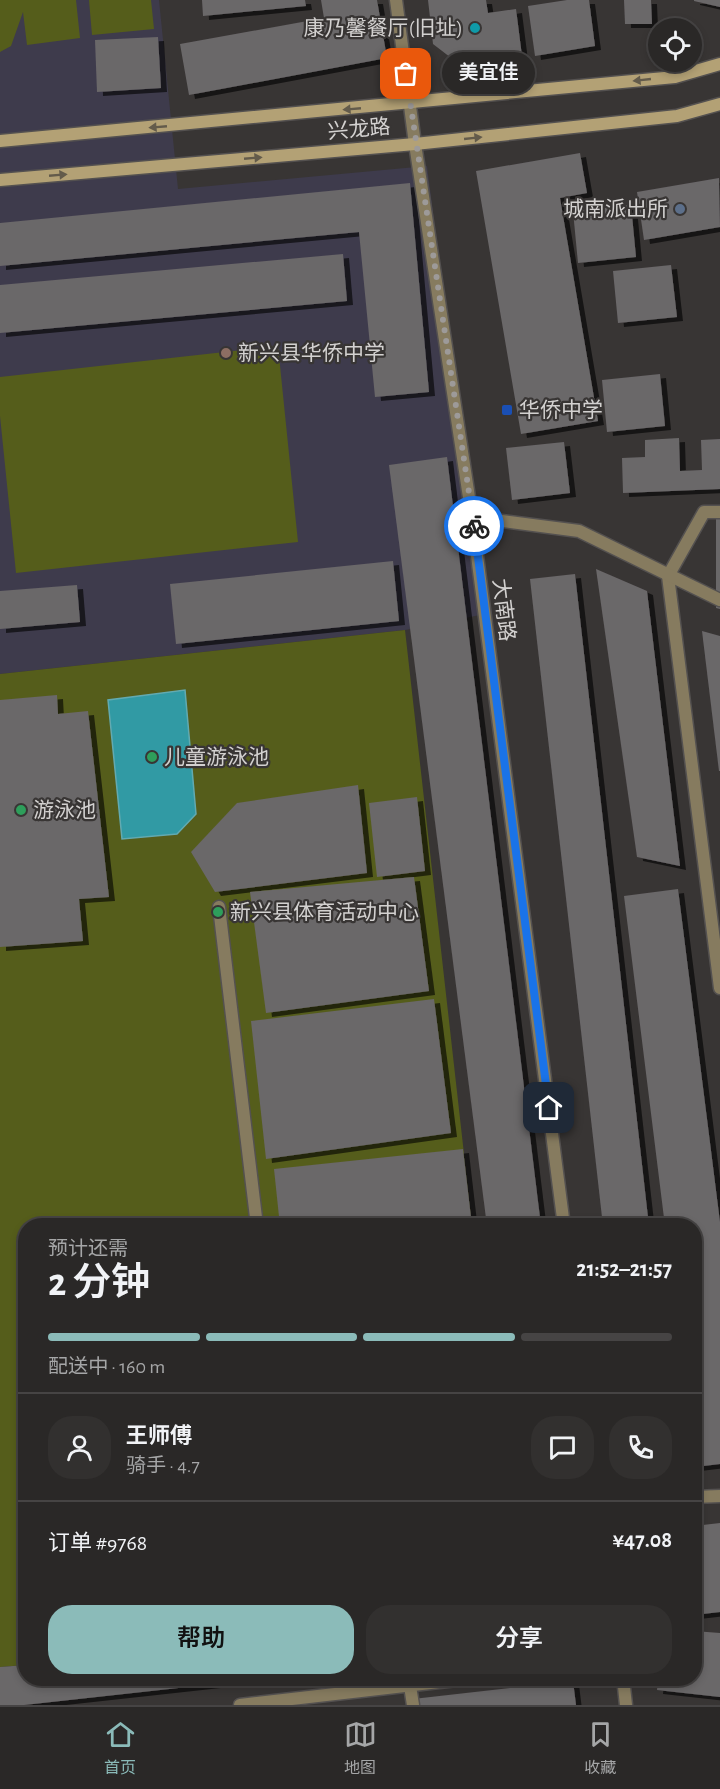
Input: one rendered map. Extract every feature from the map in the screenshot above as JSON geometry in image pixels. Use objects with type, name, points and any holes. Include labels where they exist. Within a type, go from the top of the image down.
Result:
[{"type":"main road","name":"兴龙路","points":[[0,141],[675,76],[720,64]]},
{"type":"main road","name":"兴龙路","points":[[0,180],[415,144],[677,116],[720,104]]},
{"type":"street","name":"大南路","points":[[396,0],[415,144],[472,517],[563,1218]]},
{"type":"street","points":[[720,512],[704,512],[668,576],[720,988]]},
{"type":"street","points":[[472,517],[579,531],[720,600]]},
{"type":"street","points":[[219,907],[256,1218]]},
{"type":"street","points":[[702,1497],[720,1496]]},
{"type":"street","points":[[240,1705],[410,1686],[413,1705]]},
{"type":"street","points":[[624,1686],[626,1705]]},
{"type":"shaded area","name":"新兴县华侨中学","points":[[0,0],[159,0],[178,189],[427,166],[485,614],[405,630],[0,674]]},
{"type":"green space","points":[[0,0],[76,0],[80,38],[27,45],[23,12],[11,46],[0,52]]},
{"type":"green space","points":[[89,0],[151,0],[154,29],[92,35]]},
{"type":"green space","points":[[278,346],[298,542],[16,573],[0,416],[0,377]]},
{"type":"green space","name":"新兴县体育活动中心","points":[[405,630],[471,1218],[18,1218],[18,1666],[0,1667],[0,674]]},
{"type":"water","name":"儿童游泳池","points":[[185,690],[196,814],[177,834],[122,839],[108,700]]},
{"type":"building","points":[[202,0],[305,0],[306,6],[203,16]]},
{"type":"building","points":[[321,0],[377,0],[387,58],[189,95],[180,44],[324,18]]},
{"type":"building","name":"康乃馨餐厅(旧址)","points":[[428,0],[486,0],[488,13],[516,9],[522,56],[459,64],[433,44]]},
{"type":"building","points":[[567,0],[589,0],[595,46],[535,56],[528,6]]},
{"type":"building","points":[[624,0],[651,0],[652,18],[648,18],[648,24],[625,24]]},
{"type":"building","points":[[720,0],[720,7],[694,1]]},
{"type":"building","points":[[158,37],[161,88],[97,92],[95,40]]},
{"type":"building","points":[[580,153],[587,193],[560,198],[598,421],[521,434],[476,171]]},
{"type":"building","name":"城南派出所","points":[[719,178],[720,227],[644,240],[637,192]]},
{"type":"building","points":[[410,183],[429,392],[375,397],[359,232],[0,266],[0,223]]},
{"type":"building","points":[[631,205],[636,257],[578,263],[573,211]]},
{"type":"building","points":[[343,254],[347,301],[0,333],[0,285]]},
{"type":"building","points":[[671,265],[677,317],[618,323],[613,271]]},
{"type":"building","points":[[660,374],[665,426],[607,432],[602,380]]},
{"type":"building","points":[[679,438],[680,471],[702,470],[701,440],[720,439],[720,489],[623,493],[622,458],[645,457],[645,440]]},
{"type":"building","points":[[564,442],[570,493],[512,500],[506,448]]},
{"type":"building","points":[[447,457],[540,1218],[486,1218],[389,465]]},
{"type":"building","points":[[716,512],[720,512],[720,609],[716,608]]},
{"type":"building","points":[[393,561],[399,621],[176,644],[170,584]]},
{"type":"building","points":[[596,569],[647,591],[680,866],[637,857]]},
{"type":"building","points":[[575,574],[648,1218],[602,1218],[530,579]]},
{"type":"building","points":[[77,585],[80,622],[0,629],[0,591]]},
{"type":"building","points":[[702,631],[720,636],[720,771],[719,771]]},
{"type":"building","points":[[57,695],[58,714],[88,711],[109,897],[79,899],[83,941],[0,947],[0,700]]},
{"type":"building","points":[[358,785],[367,873],[215,892],[191,852],[237,803]]},
{"type":"building","points":[[417,797],[425,871],[377,877],[369,803]]},
{"type":"building","points":[[414,877],[429,991],[266,1013],[250,892]]},
{"type":"building","points":[[678,889],[720,1222],[720,1464],[702,1466],[702,1218],[664,1218],[624,896]]},
{"type":"building","points":[[434,999],[451,1133],[266,1159],[251,1021]]},
{"type":"building","points":[[463,1149],[471,1218],[279,1218],[274,1169]]},
{"type":"building","points":[[720,1523],[720,1612],[702,1614],[702,1525]]},
{"type":"building","points":[[702,1632],[720,1633],[720,1697],[657,1690],[657,1686],[702,1686]]},
{"type":"building","points":[[18,1666],[18,1686],[197,1686],[24,1705],[0,1705],[0,1667]]},
{"type":"building","points":[[529,1686],[574,1686],[576,1705],[414,1705],[413,1699]]},
{"type":"way so far","points":[[406,74],[474,526]]},
{"type":"place","name":"康乃馨餐厅(旧址)","points":[[475,28]]},
{"type":"place","name":"美宜佳","points":[[406,74]]},
{"type":"place","name":"城南派出所","points":[[680,209]]},
{"type":"place","name":"新兴县华侨中学","points":[[226,353]]},
{"type":"place","name":"华侨中学","points":[[507,410]]},
{"type":"place","name":"儿童游泳池","points":[[152,757]]},
{"type":"place","name":"游泳池","points":[[21,810]]},
{"type":"place","name":"新兴县体育活动中心","points":[[218,912]]},
{"type":"route","points":[[474,526],[549,1108]]}]
